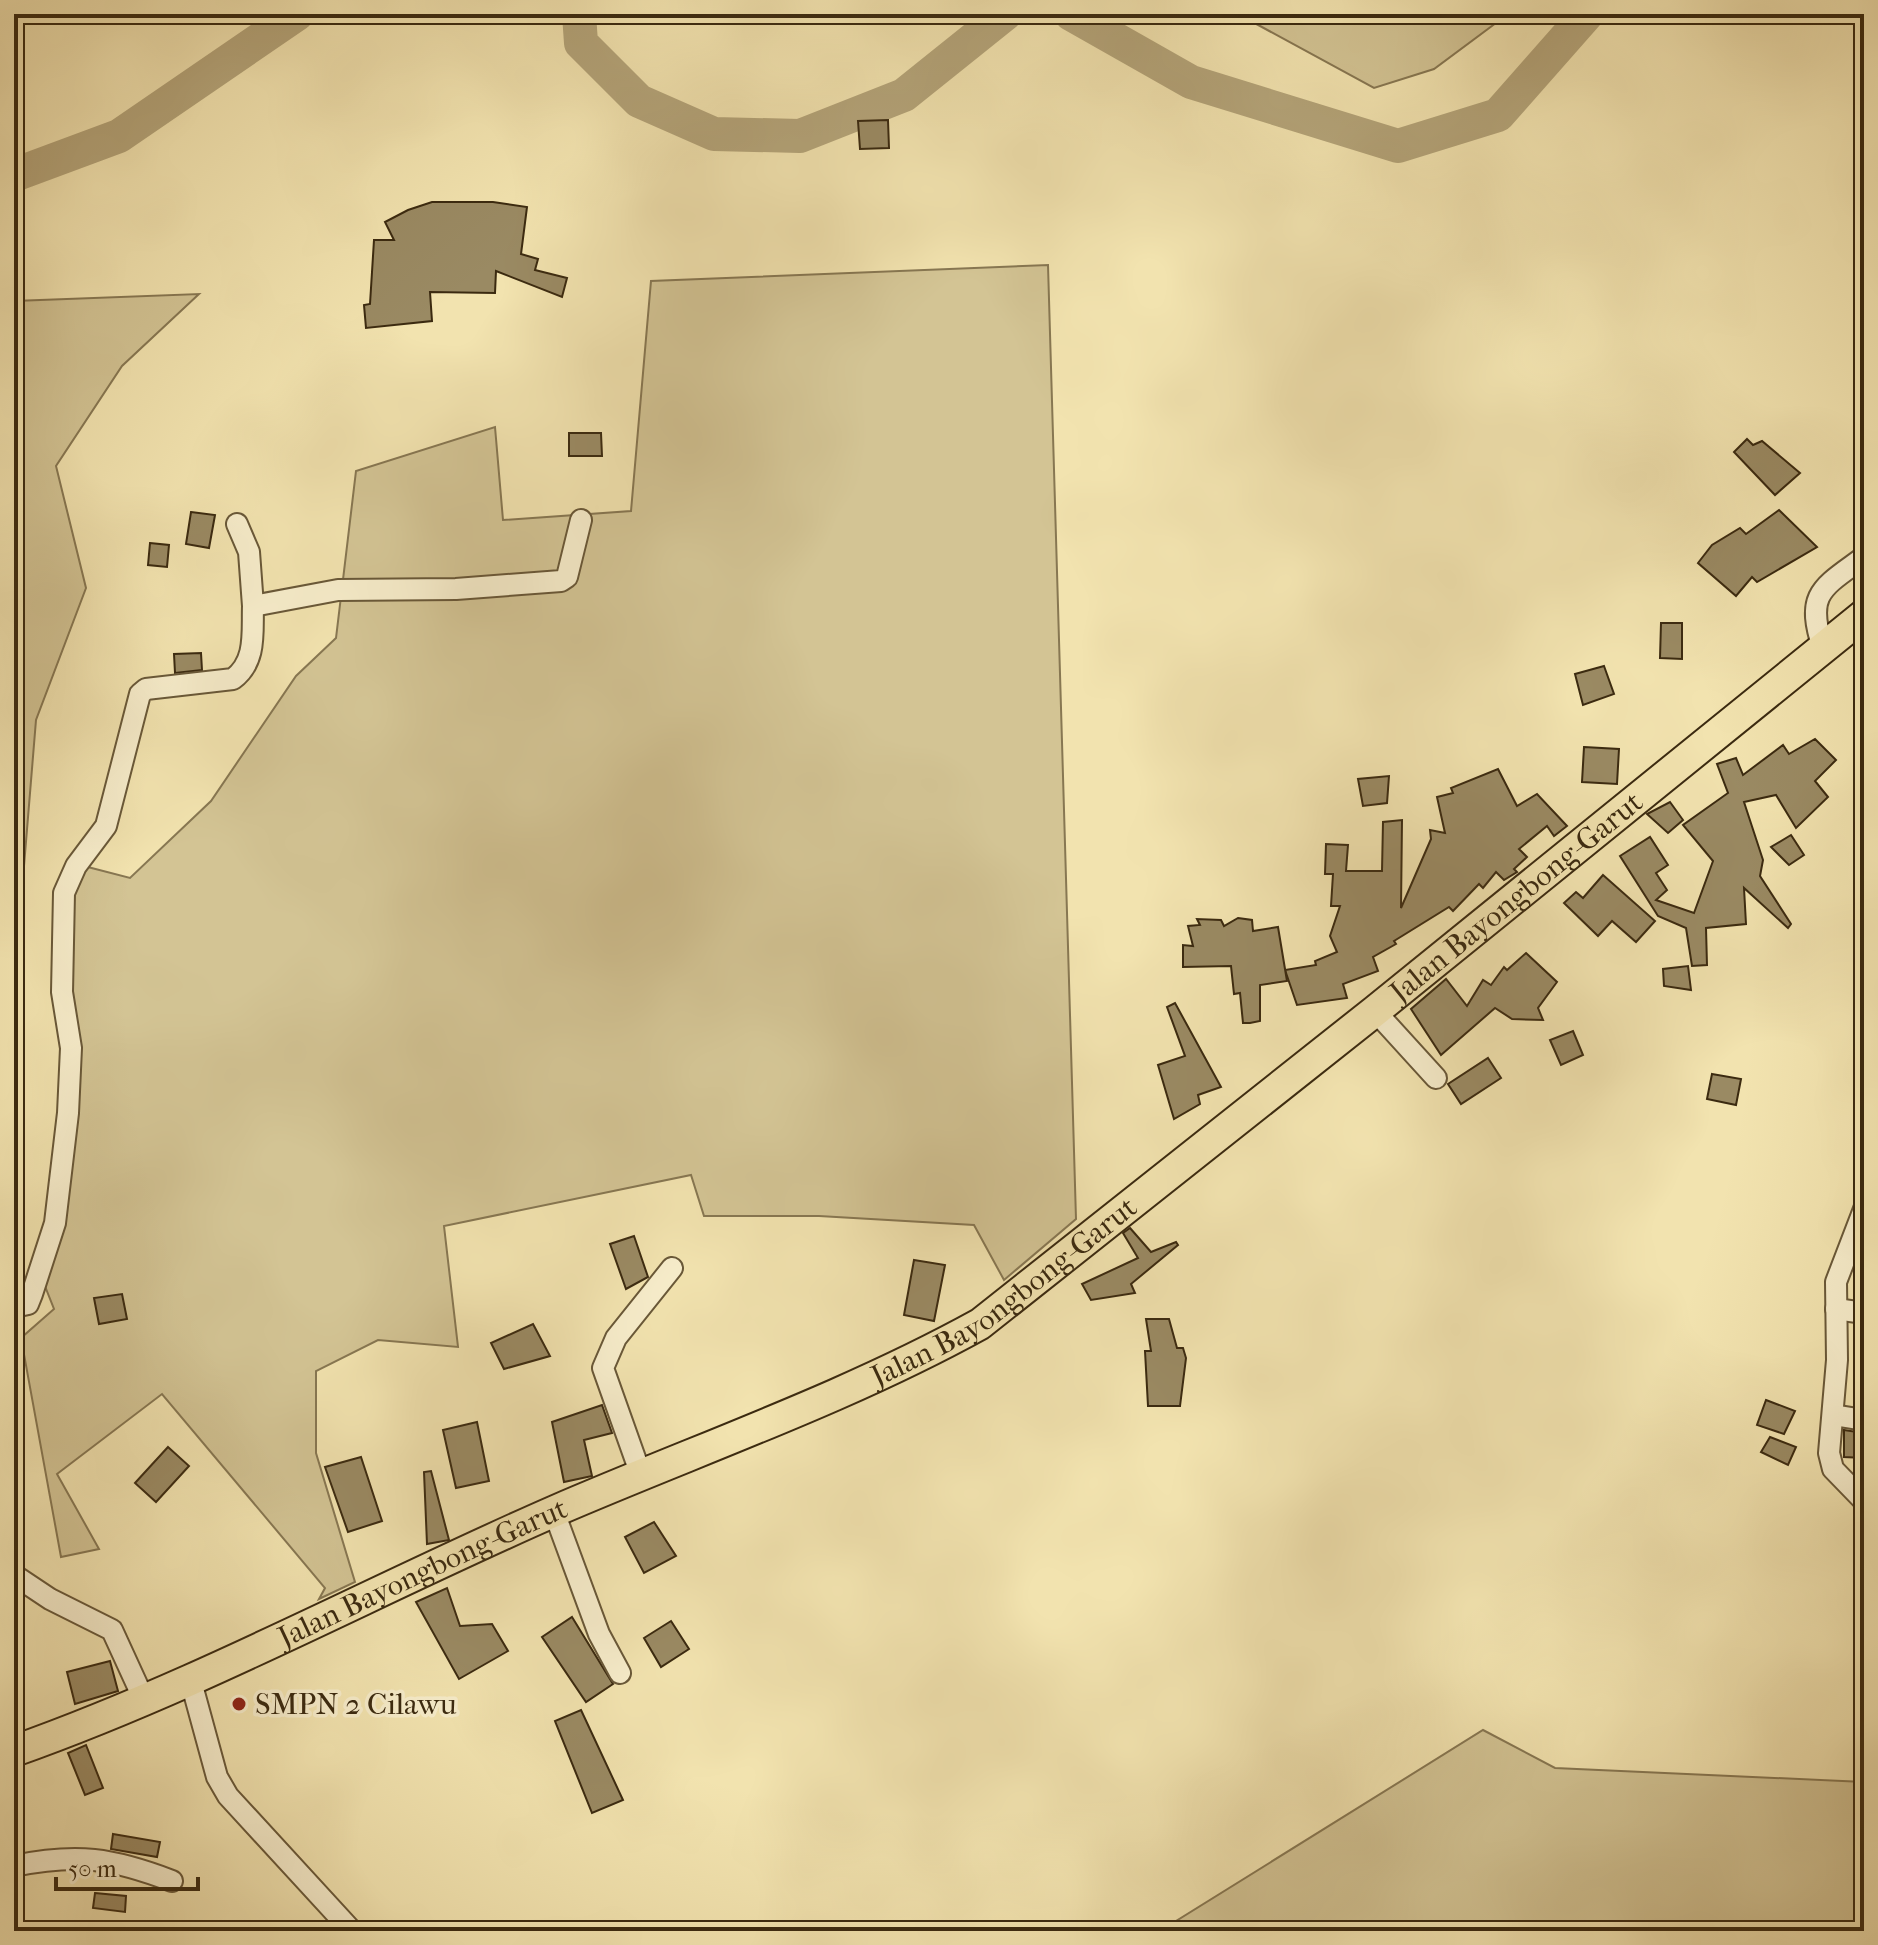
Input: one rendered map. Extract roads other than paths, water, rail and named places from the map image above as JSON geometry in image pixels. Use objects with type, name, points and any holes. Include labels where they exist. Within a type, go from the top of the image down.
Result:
[{"type":"main road","name":"Jalan Bayongbong-Garut","points":[[14,1751],[145,1702],[190,1678],[554,1512],[921,1357],[980,1324],[1375,1011],[1864,615]]},
{"type":"street","points":[[253,606],[338,590],[456,589],[561,581],[567,577],[581,520]]},
{"type":"street","points":[[14,1307],[28,1304],[55,1223],[68,1113],[71,1048],[62,992],[64,893],[69,879],[106,826],[140,694],[146,689],[233,679],[251,657],[253,606],[249,552],[237,524]]},
{"type":"street","points":[[1823,648],[1814,622],[1816,597],[1824,586],[1864,557]]},
{"type":"street","points":[[1375,1011],[1436,1078]]},
{"type":"street","points":[[1864,1209],[1859,1235],[1836,1282],[1833,1415],[1829,1453],[1833,1469],[1864,1501]]},
{"type":"street","points":[[641,1475],[603,1368],[616,1338],[672,1268]]},
{"type":"street","points":[[1836,1309],[1864,1313]]},
{"type":"street","points":[[1833,1415],[1864,1420]]},
{"type":"street","points":[[554,1512],[599,1634],[620,1673]]},
{"type":"street","points":[[14,1575],[50,1599],[112,1630],[145,1702]]},
{"type":"street","points":[[190,1678],[217,1777],[228,1796],[352,1931]]},
{"type":"street","points":[[14,1866],[86,1856],[141,1869],[172,1881]]},
{"type":"waterway","points":[[14,175],[119,136],[297,14]]},
{"type":"waterway","points":[[579,14],[581,43],[639,101],[714,134],[800,136],[904,95],[1005,14]]},
{"type":"waterway","points":[[1071,14],[1191,82],[1398,146],[1498,115],[1587,14]]},
{"type":"place","name":"SMPN 2 Cilawu","points":[[239,1704]]}]
